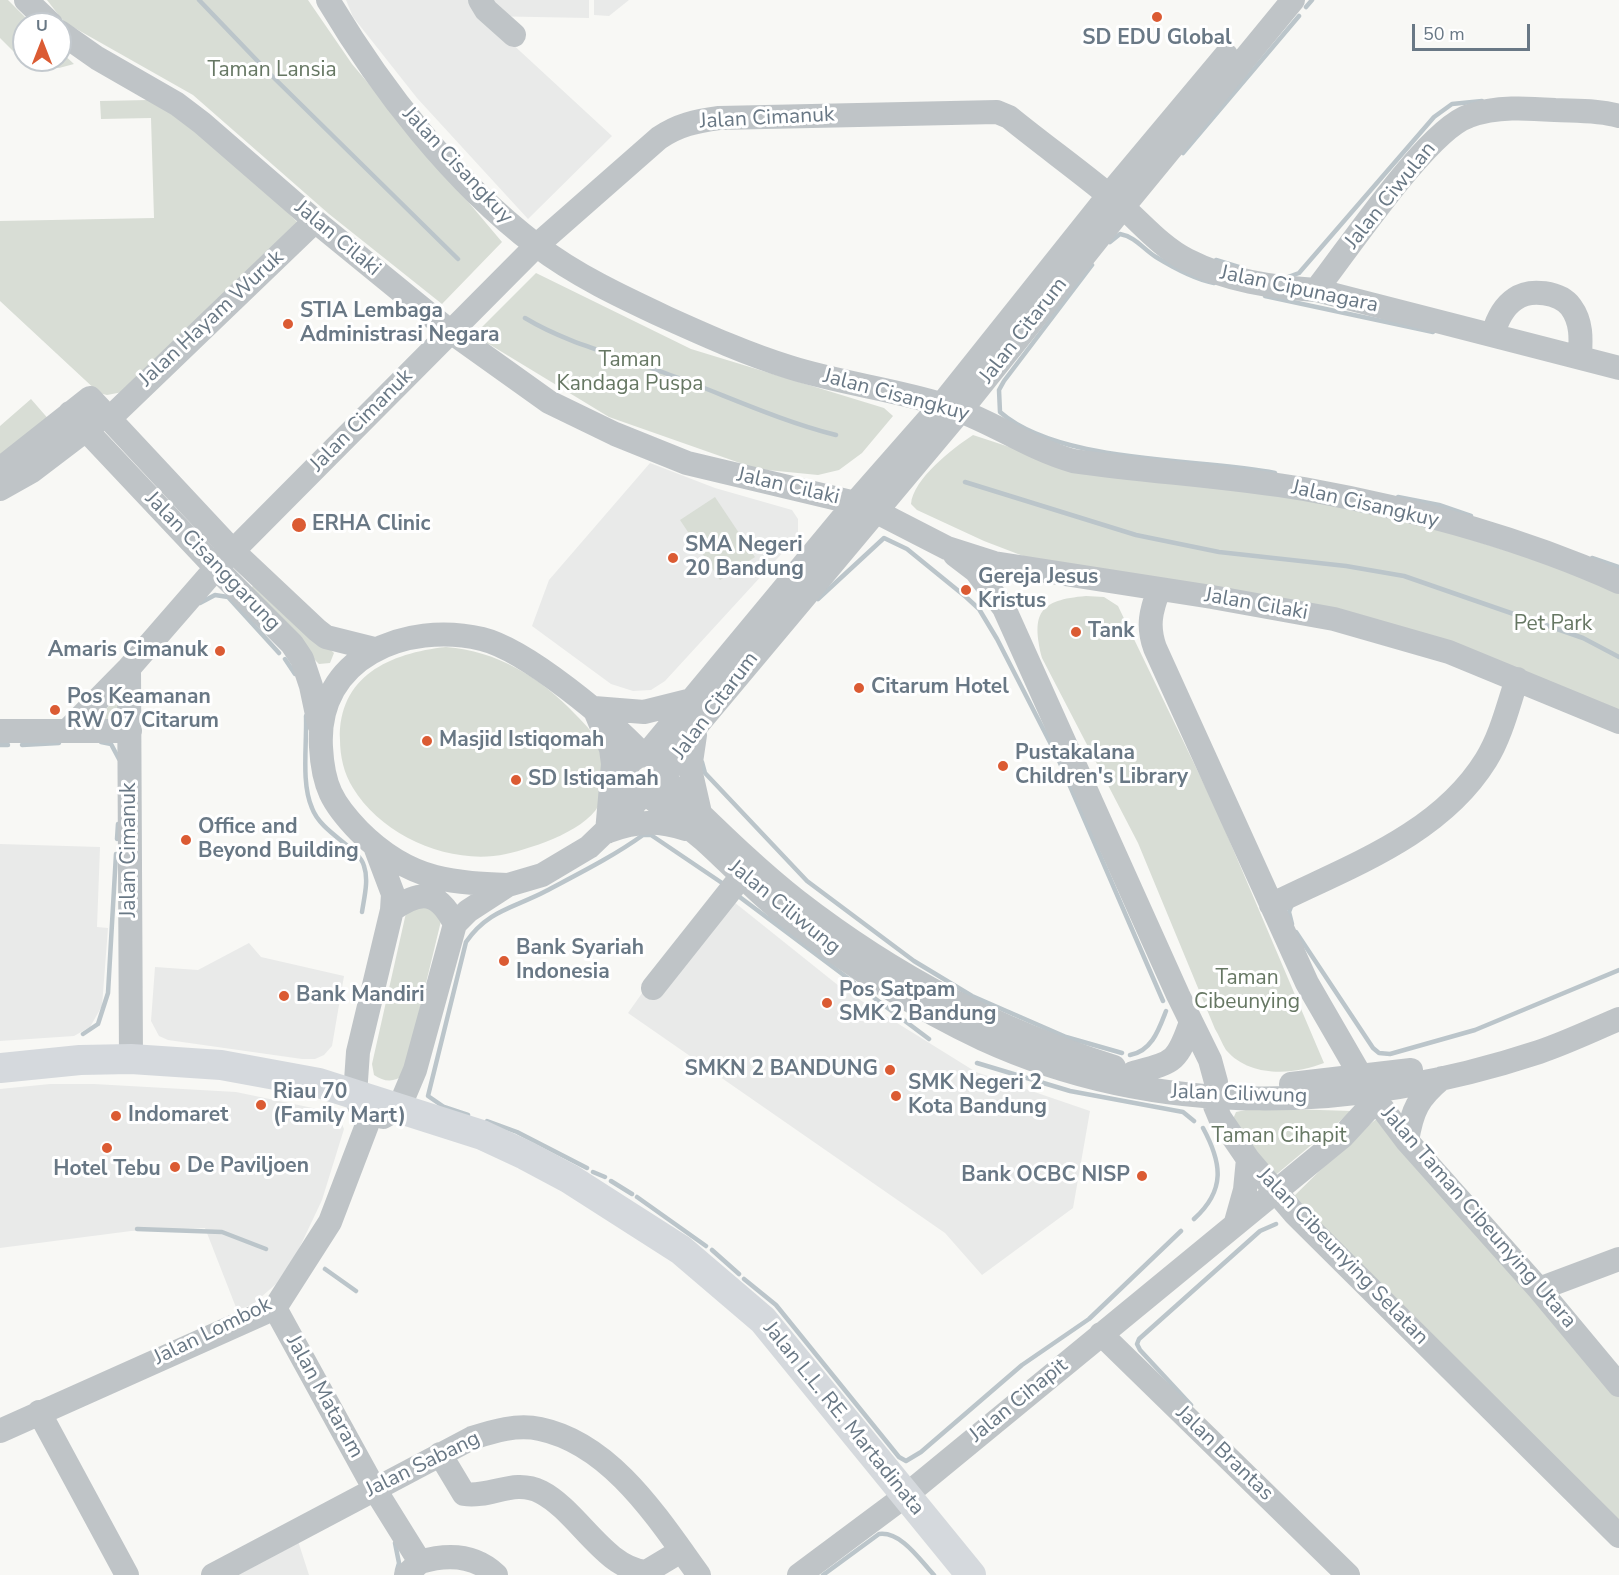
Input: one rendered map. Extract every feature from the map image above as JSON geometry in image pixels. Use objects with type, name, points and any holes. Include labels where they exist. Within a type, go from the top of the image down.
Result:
[{"type":"main road","name":"Jalan L.L. RE. Martadinata","points":[[0,1068],[80,1060],[131,1059],[221,1065],[319,1083],[482,1135],[525,1155],[570,1179],[681,1250],[763,1320],[804,1367],[905,1496],[971,1575]]},
{"type":"street","points":[[26,0],[38,12]]},
{"type":"street","name":"Jalan Cisangkuy","points":[[328,0],[360,54],[426,140],[502,216],[536,246],[604,287],[736,349],[791,368],[879,387],[951,407],[1054,455],[1073,461],[1246,481],[1352,499],[1459,526],[1540,550],[1619,582]]},
{"type":"street","points":[[480,0],[486,10],[514,35]]},
{"type":"street","name":"Jalan Citarum","points":[[1231,62],[1272,0]]},
{"type":"street","name":"Jalan Citarum","points":[[645,755],[951,407],[1115,201],[1231,62],[1293,0]]},
{"type":"street","name":"Jalan Cilaki","points":[[72,40],[97,58],[177,105],[315,222],[451,332],[549,402],[615,434],[687,463],[865,507],[946,548],[994,563],[1334,619],[1449,652],[1619,722]]},
{"type":"street","name":"Jalan Ciwulan","points":[[1316,290],[1416,160],[1444,132],[1467,116],[1495,109],[1540,109],[1619,116]]},
{"type":"street","name":"Jalan Cimanuk","points":[[131,1059],[129,668],[216,568],[536,246],[644,151],[674,128],[694,121],[719,118],[997,112],[1008,117],[1115,201]]},
{"type":"street","name":"Jalan Cipunagara","points":[[1115,201],[1160,243],[1186,260],[1214,272],[1267,286],[1316,290],[1580,356],[1619,368]]},
{"type":"street","name":"Jalan Hayam Wuruk","points":[[0,489],[32,471],[87,431],[102,410],[315,222]]},
{"type":"street","points":[[1494,334],[1503,310],[1516,298],[1529,294],[1559,297],[1570,305],[1579,321],[1580,356]]},
{"type":"street","name":"Jalan Hayam Wuruk","points":[[0,469],[70,413],[102,410]]},
{"type":"street","name":"Jalan Cisanggarung","points":[[102,410],[233,551],[326,637],[374,649]]},
{"type":"street","name":"Jalan Cisanggarung","points":[[70,413],[216,568],[292,644],[302,659],[320,729]]},
{"type":"street","name":"Jalan Citarum","points":[[455,924],[468,911],[508,885],[542,875],[567,862],[607,832],[656,787],[682,745],[865,507]]},
{"type":"street","name":"Jalan Cibeunying Selatan","points":[[946,548],[976,571],[1004,608],[1210,1060],[1220,1118],[1248,1160],[1275,1193],[1619,1536]]},
{"type":"street","name":"Jalan Taman Cibeunying Utara","points":[[1159,589],[1150,612],[1150,632],[1307,983],[1366,1083],[1407,1141],[1539,1289],[1619,1385]]},
{"type":"street","points":[[392,910],[408,899],[422,895],[442,904],[455,924],[415,1070],[399,1108],[367,1125],[355,1095],[358,1052],[392,910],[393,894],[376,849],[342,814],[330,797],[322,764],[320,729],[324,707],[331,692],[351,667],[374,649],[407,638],[448,634],[484,640],[517,655],[620,730],[645,755],[658,759],[656,787],[630,789],[625,777],[629,764],[645,755]]},
{"type":"street","points":[[302,659],[319,655],[325,647],[326,637]]},
{"type":"street","points":[[69,729],[129,668]]},
{"type":"street","points":[[1271,905],[1400,840],[1442,813],[1469,785],[1487,758],[1517,679]]},
{"type":"street","points":[[593,710],[644,712],[692,700]]},
{"type":"street","points":[[593,710],[610,749],[613,764],[607,832],[628,824],[649,821],[696,822],[690,751],[698,724]]},
{"type":"street","points":[[0,731],[69,729],[130,732]]},
{"type":"street","name":"Jalan Ciliwung","points":[[656,787],[696,822],[798,901],[861,957],[960,1028],[1018,1053],[1069,1071],[1133,1088],[1215,1090],[1292,1084],[1366,1083],[1442,1078],[1542,1051],[1619,1008]]},
{"type":"street","name":"Jalan Ciliwung","points":[[696,822],[741,877],[785,915],[861,957],[991,1022],[1055,1048],[1133,1073],[1215,1090]]},
{"type":"street","name":"Jalan Citarum","points":[[376,849],[408,867],[435,877],[467,883],[508,885]]},
{"type":"street","points":[[653,988],[741,877]]},
{"type":"street","name":"Jalan Ciliwung","points":[[1366,1083],[1501,1050],[1619,1008]]},
{"type":"street","points":[[1133,1073],[1173,1060],[1181,1051],[1191,1022]]},
{"type":"street","points":[[1345,1047],[1359,1059],[1374,1065],[1412,1070]]},
{"type":"street","points":[[1407,1141],[1410,1121],[1421,1097],[1442,1078]]},
{"type":"street","name":"Jalan Cihapit","points":[[799,1575],[905,1496],[1359,1122],[1366,1111],[1366,1083]]},
{"type":"street","name":"Jalan Lombok","points":[[6,1424],[39,1412],[275,1308],[330,1221],[367,1125]]},
{"type":"street","points":[[1236,1222],[1245,1190],[1248,1160]]},
{"type":"street","points":[[1539,1289],[1619,1259]]},
{"type":"street","name":"Jalan Mataram","points":[[275,1308],[374,1488],[413,1569]]},
{"type":"street","name":"Jalan Brantas","points":[[1101,1334],[1348,1575]]},
{"type":"street","points":[[39,1412],[127,1575]]},
{"type":"street","name":"Jalan Sabang","points":[[213,1575],[440,1454],[496,1430],[539,1429],[566,1438],[588,1450],[614,1471],[699,1575]]},
{"type":"street","points":[[440,1454],[464,1494],[487,1494],[498,1488],[515,1487],[540,1491],[579,1522],[597,1543],[628,1569],[646,1572],[681,1551]]},
{"type":"street","points":[[413,1569],[438,1557],[467,1558],[480,1561],[496,1575]]},
{"type":"shaded area","points":[[346,0],[589,0],[589,18],[482,16],[612,136],[528,219],[417,98],[353,17]]},
{"type":"shaded area","points":[[594,0],[629,0],[609,16],[594,15]]},
{"type":"shaded area","name":"SMA Negeri 20 Bandung","points":[[650,463],[715,488],[792,510],[798,519],[798,536],[665,681],[651,690],[633,691],[611,684],[532,626],[549,580]]},
{"type":"shaded area","points":[[0,844],[100,847],[97,927],[108,928],[102,1006],[90,1027],[74,1036],[0,1041]]},
{"type":"shaded area","name":"SMK Negeri 2 Kota Bandung","points":[[729,898],[844,990],[976,1072],[1090,1111],[1073,1208],[982,1275],[945,1233],[628,1013],[645,989]]},
{"type":"shaded area","points":[[249,943],[261,957],[344,976],[332,1046],[324,1055],[315,1059],[302,1059],[168,1040],[159,1036],[151,1021],[155,967],[198,970]]},
{"type":"shaded area","points":[[50,1084],[94,1084],[236,1092],[332,1112],[340,1119],[344,1129],[322,1200],[297,1253],[276,1284],[252,1305],[237,1310],[205,1228],[131,1231],[0,1248],[0,1089]]},
{"type":"shaded area","points":[[298,1541],[309,1575],[231,1575]]},
{"type":"green space","points":[[0,0],[8,0],[20,12],[12,12],[12,50],[0,38]]},
{"type":"green space","name":"Taman Lansia","points":[[47,0],[308,0],[352,64],[502,242],[442,304],[329,214],[193,95],[72,27],[72,12],[56,12]]},
{"type":"green space","points":[[157,100],[246,170],[301,226],[128,391],[107,395],[99,393],[0,301],[0,221],[154,218],[151,118],[101,119],[100,101]]},
{"type":"green space","name":"Taman Kandaga Puspa","points":[[536,273],[691,349],[884,408],[893,416],[862,453],[839,470],[818,475],[757,469],[609,417],[474,335]]},
{"type":"green space","points":[[31,399],[51,422],[0,468],[0,426]]},
{"type":"green space","name":"Pet Park","points":[[973,435],[1070,467],[1370,508],[1619,586],[1619,717],[1350,617],[1031,559],[984,541],[917,510],[911,504],[913,494],[919,484],[935,465]]},
{"type":"green space","points":[[715,497],[755,557],[720,580],[680,520]]},
{"type":"green space","points":[[253,585],[263,585],[334,653],[330,663],[319,664],[249,595]]},
{"type":"green space","name":"Taman Cibeunying","points":[[1086,596],[1104,597],[1118,606],[1216,809],[1324,1063],[1286,1072],[1260,1070],[1236,1059],[1223,1045],[1138,843],[1042,658],[1038,630],[1042,612],[1058,601]]},
{"type":"green space","points":[[446,647],[483,654],[516,668],[547,688],[588,727],[602,755],[602,789],[601,800],[586,820],[560,836],[517,851],[485,857],[463,856],[420,844],[381,820],[366,805],[350,783],[342,759],[340,740],[342,718],[348,699],[358,684],[387,662],[425,650]]},
{"type":"green space","points":[[117,697],[122,724],[95,721]]},
{"type":"green space","points":[[416,906],[431,907],[441,921],[404,1074],[397,1079],[386,1080],[374,1075],[372,1064],[406,913]]},
{"type":"green space","name":"Taman Cihapit","points":[[1255,1108],[1352,1111],[1272,1178],[1233,1119],[1236,1112]]},
{"type":"green space","points":[[1378,1118],[1619,1395],[1619,1523],[1290,1200],[1358,1133]]},
{"type":"waterway","points":[[199,0],[269,73],[458,259]]},
{"type":"waterway","points":[[1306,7],[1312,0]]},
{"type":"waterway","points":[[1183,153],[1299,16]]},
{"type":"waterway","points":[[1288,277],[1299,273],[1434,117],[1452,104],[1482,101]]},
{"type":"waterway","points":[[1110,242],[1120,234],[1126,236],[1177,269],[1214,283]]},
{"type":"waterway","points":[[1216,260],[1242,268]]},
{"type":"waterway","points":[[1092,265],[1004,381],[999,390],[1000,412],[1026,429],[1057,441],[1093,450],[1275,473]]},
{"type":"waterway","points":[[1265,296],[1433,332]]},
{"type":"waterway","points":[[525,318],[576,342],[793,422],[836,435]]},
{"type":"waterway","points":[[965,482],[1136,535],[1219,552],[1346,566],[1404,576],[1583,638],[1619,657]]},
{"type":"waterway","points":[[1398,497],[1439,505],[1471,516]]},
{"type":"waterway","points":[[818,599],[884,538],[907,549],[979,609],[997,639],[1057,756],[1163,1001]]},
{"type":"waterway","points":[[1592,558],[1619,567]]},
{"type":"waterway","points":[[200,603],[215,595],[228,597],[279,653]]},
{"type":"waterway","points":[[285,659],[295,674]]},
{"type":"waterway","points":[[306,716],[306,776],[309,798],[312,808],[323,825],[361,859],[366,883],[362,912]]},
{"type":"waterway","points":[[101,742],[111,744],[119,759]]},
{"type":"waterway","points":[[22,745],[59,743]]},
{"type":"waterway","points":[[0,745],[8,745]]},
{"type":"waterway","points":[[702,762],[705,773],[807,881],[914,961],[972,996],[1066,1037],[1122,1053]]},
{"type":"waterway","points":[[117,839],[118,824]]},
{"type":"waterway","points":[[468,1115],[444,1107],[428,1096],[466,942],[474,931],[493,916],[546,891],[643,835],[651,835],[725,885]]},
{"type":"waterway","points":[[83,1034],[98,1024],[108,993],[116,854]]},
{"type":"waterway","points":[[737,895],[929,1039]]},
{"type":"waterway","points":[[1292,904],[1289,912],[1292,924]]},
{"type":"waterway","points":[[1296,932],[1373,1048],[1379,1053],[1390,1054],[1475,1030],[1619,970]]},
{"type":"waterway","points":[[1130,1055],[1144,1049],[1154,1038],[1166,1011]]},
{"type":"waterway","points":[[977,1063],[1070,1091],[1183,1112],[1194,1121]]},
{"type":"waterway","points":[[487,1121],[517,1132],[587,1168]]},
{"type":"waterway","points":[[1194,1219],[1212,1197],[1218,1176],[1214,1153],[1203,1128]]},
{"type":"waterway","points":[[593,1172],[605,1177]]},
{"type":"waterway","points":[[611,1181],[632,1194]]},
{"type":"waterway","points":[[637,1197],[706,1246]]},
{"type":"waterway","points":[[1191,1405],[1140,1350],[1137,1344],[1139,1339],[1260,1231],[1276,1224]]},
{"type":"waterway","points":[[137,1229],[222,1232],[266,1249]]},
{"type":"waterway","points":[[744,1279],[776,1305],[899,1457],[906,1461],[921,1452],[1022,1365],[1089,1319],[1181,1231]]},
{"type":"waterway","points":[[712,1250],[739,1274]]},
{"type":"waterway","points":[[325,1269],[356,1291]]},
{"type":"waterway","points":[[823,1575],[879,1534],[887,1534],[902,1542],[934,1575]]},
{"type":"waterway","points":[[395,1543],[399,1563],[397,1570]]},
{"type":"place","name":"SD EDU Global","points":[[1157,17]]},
{"type":"place","name":"STIA Lembaga Administrasi Negara","points":[[288,324]]},
{"type":"place","name":"ERHA Clinic","points":[[299,525]]},
{"type":"place","name":"SMA Negeri 20 Bandung","points":[[673,558]]},
{"type":"place","name":"Gereja Jesus Kristus","points":[[966,590]]},
{"type":"place","name":"Tank","points":[[1076,632]]},
{"type":"place","name":"Amaris Cimanuk","points":[[220,651]]},
{"type":"place","name":"Citarum Hotel","points":[[859,688]]},
{"type":"place","name":"Pos Keamanan RW 07 Citarum","points":[[55,710]]},
{"type":"place","name":"Masjid Istiqomah","points":[[427,741]]},
{"type":"place","name":"Pustakalana Children's Library","points":[[1003,766]]},
{"type":"place","name":"SD Istiqamah","points":[[516,780]]},
{"type":"place","name":"Office and Beyond Building","points":[[186,840]]},
{"type":"place","name":"Bank Syariah Indonesia","points":[[504,961]]},
{"type":"place","name":"Bank Mandiri","points":[[284,996]]},
{"type":"place","name":"Pos Satpam SMK 2 Bandung","points":[[827,1003]]},
{"type":"place","name":"SMKN 2 BANDUNG","points":[[890,1070]]},
{"type":"place","name":"SMK Negeri 2 Kota Bandung","points":[[896,1096]]},
{"type":"place","name":"Riau 70 (Family Mart)","points":[[261,1105]]},
{"type":"place","name":"Indomaret","points":[[116,1116]]},
{"type":"place","name":"Hotel Tebu","points":[[107,1148]]},
{"type":"place","name":"De Paviljoen","points":[[175,1167]]},
{"type":"place","name":"Bank OCBC NISP","points":[[1142,1176]]}]
